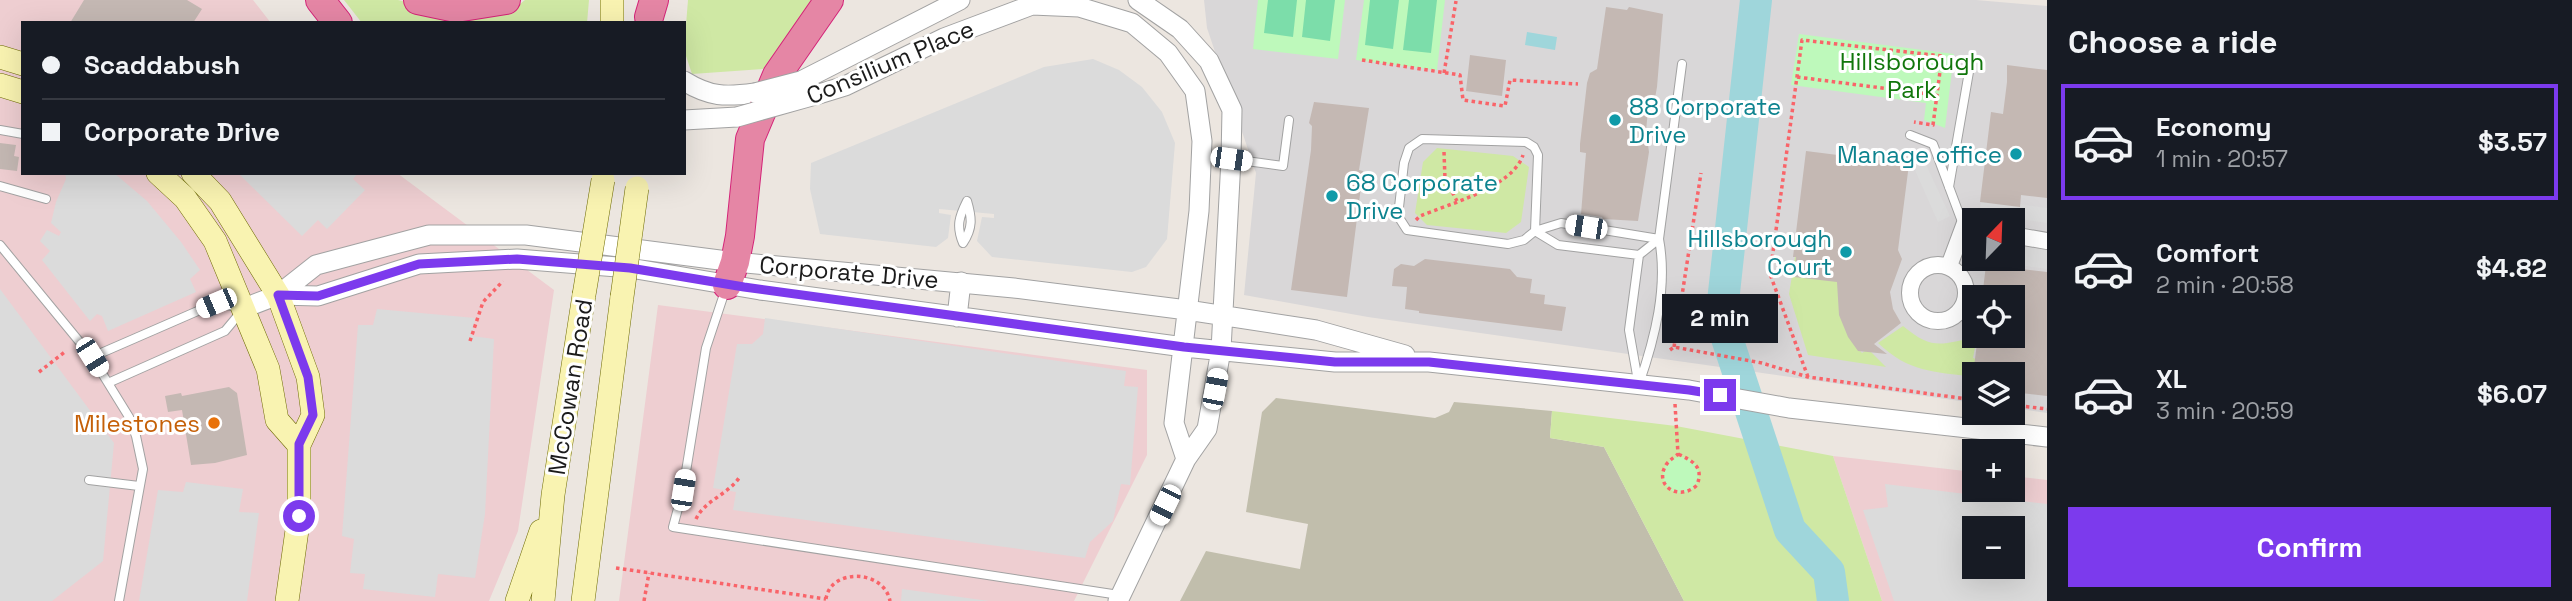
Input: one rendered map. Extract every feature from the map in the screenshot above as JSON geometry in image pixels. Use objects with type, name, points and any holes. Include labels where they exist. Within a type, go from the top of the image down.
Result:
[{"type":"highway","points":[[320,0],[336,21]]},
{"type":"highway","points":[[418,0],[456,8],[506,0]]},
{"type":"highway","points":[[731,273],[740,236],[750,139],[777,75],[829,0]]},
{"type":"main road","points":[[612,0],[612,21]]},
{"type":"main road","points":[[0,57],[21,63]]},
{"type":"main road","points":[[0,85],[21,91]]},
{"type":"main road","points":[[160,175],[185,198],[215,241],[268,369],[277,420],[299,444]]},
{"type":"main road","points":[[195,175],[220,201],[278,295],[308,377],[313,415],[299,444],[299,516],[287,601]]},
{"type":"main road","name":"McCowan Road","points":[[543,601],[553,495],[603,177]]},
{"type":"main road","name":"McCowan Road","points":[[583,601],[637,180]]},
{"type":"main road","points":[[517,601],[553,495]]},
{"type":"street","name":"Consilium Place","points":[[686,82],[701,92],[726,97],[755,93],[801,81],[960,0]]},
{"type":"street","points":[[1119,598],[1186,459],[1207,429],[1221,350],[1231,159],[1231,110],[1209,61],[1180,29],[1138,0]]},
{"type":"street","name":"Consilium Place","points":[[686,120],[737,117],[845,86],[944,38],[1032,5],[1079,7],[1132,23],[1168,53],[1195,91],[1202,141],[1199,211],[1174,423],[1186,459]]},
{"type":"street","name":"Corporate Drive","points":[[244,308],[278,295],[316,265],[429,235],[526,235],[957,317],[1184,347],[1335,362],[1429,362],[1639,384],[1789,408],[2047,437]]},
{"type":"street","points":[[2025,237],[2047,241]]},
{"type":"street","points":[[1949,266],[1962,239]]},
{"type":"street","name":"Corporate Drive","points":[[278,295],[318,296],[419,264],[517,259],[630,268],[961,282],[1187,310],[1316,330],[1429,362]]},
{"type":"street","points":[[957,317],[961,282]]},
{"type":"lane","points":[[1639,384],[1655,334],[1664,262],[1659,239],[1682,64]]},
{"type":"lane","points":[[1949,187],[1970,66]]},
{"type":"lane","points":[[1231,159],[1283,166],[1289,120]]},
{"type":"lane","points":[[0,130],[21,134]]},
{"type":"lane","points":[[1910,135],[1934,144],[1962,220]]},
{"type":"lane","points":[[1535,232],[1538,155],[1527,142],[1422,139],[1409,148],[1404,163],[1398,216],[1408,230],[1508,244],[1524,240],[1535,232],[1561,223],[1659,239]]},
{"type":"lane","points":[[0,186],[46,199]]},
{"type":"lane","points":[[1535,232],[1558,245],[1639,255]]},
{"type":"lane","points":[[1639,384],[1629,330],[1639,255],[1659,239]]},
{"type":"lane","points":[[0,245],[92,357],[129,417],[136,436],[143,469],[119,601]]},
{"type":"lane","points":[[731,273],[706,348],[683,490],[673,527],[1119,598]]},
{"type":"lane","points":[[92,357],[216,303],[244,308],[225,331],[108,383]]},
{"type":"lane","points":[[89,480],[139,486]]},
{"type":"path","points":[[1444,72],[1456,1]]},
{"type":"path","points":[[1808,377],[1770,274],[1802,40],[1942,56],[1933,125],[1906,121],[1910,135]]},
{"type":"path","points":[[1362,60],[1460,75],[1463,100],[1505,106],[1510,80],[1578,84]]},
{"type":"path","points":[[1797,78],[1936,95]]},
{"type":"path","points":[[1444,140],[1445,179],[1457,201]]},
{"type":"path","points":[[1408,230],[1420,216],[1495,185],[1521,162],[1527,142]]},
{"type":"path","points":[[1701,173],[1672,348],[1703,351],[1762,363],[1808,377],[1962,398]]},
{"type":"path","points":[[470,341],[483,302],[503,281]]},
{"type":"path","points":[[39,372],[66,351]]},
{"type":"path","points":[[1674,388],[1678,454]]},
{"type":"path","points":[[2025,407],[2047,410]]},
{"type":"path","points":[[1678,454],[1695,462],[1700,472],[1697,485],[1684,493],[1678,493],[1667,486],[1663,475],[1666,464],[1678,454]]},
{"type":"path","points":[[691,530],[700,510],[731,489],[739,478]]},
{"type":"path","points":[[616,568],[826,600],[827,593],[836,583],[856,575],[875,579],[889,593],[890,601]]},
{"type":"path","points":[[644,601],[649,573]]},
{"type":"shaded area","points":[[0,0],[253,0],[269,21],[21,21],[21,175],[400,175],[554,290],[518,531],[489,601],[0,601]]},
{"type":"shaded area","points":[[1204,0],[1976,0],[2047,6],[2047,413],[2025,410],[2025,362],[1962,362],[1962,401],[1368,317],[1244,295],[1256,173],[1207,28]]},
{"type":"shaded area","points":[[1093,59],[1119,70],[1142,87],[1162,112],[1175,143],[1167,239],[1146,267],[1132,272],[992,257],[977,241],[982,217],[994,218],[994,214],[939,209],[939,213],[951,215],[948,238],[936,247],[820,234],[810,189],[811,163],[1044,67]]},
{"type":"shaded area","points":[[1922,156],[1950,216],[1938,222],[1911,161]]},
{"type":"shaded area","points":[[65,175],[116,175],[147,201],[200,270],[190,279],[196,292],[108,331],[102,316],[97,314],[90,321],[42,260],[50,251],[40,241],[47,230],[59,236],[61,232],[51,223]]},
{"type":"shaded area","points":[[240,175],[356,175],[353,179],[365,190],[327,229],[318,220],[302,236]]},
{"type":"shaded area","points":[[1982,199],[2047,208],[2047,223],[2025,220],[2025,208],[1980,208]]},
{"type":"shaded area","points":[[2025,247],[2047,250],[2047,269],[2025,266]]},
{"type":"shaded area","points":[[0,289],[114,443],[103,561],[52,601],[0,601]]},
{"type":"shaded area","points":[[658,305],[1147,370],[1147,455],[1074,601],[619,601]]},
{"type":"shaded area","points":[[377,309],[475,318],[472,336],[494,339],[485,514],[475,578],[438,574],[435,597],[363,589],[365,574],[350,573],[354,539],[342,536],[358,325],[373,325]]},
{"type":"shaded area","points":[[765,318],[1126,371],[1124,386],[1138,387],[1130,485],[1121,484],[1113,521],[1090,542],[1085,558],[733,510],[736,492],[713,488],[737,344],[752,344],[763,334]]},
{"type":"shaded area","points":[[1276,398],[1435,418],[1449,412],[1454,402],[1552,411],[1550,438],[1604,447],[1684,601],[1180,601],[1206,551],[1300,569],[1308,524],[1246,512],[1262,412]]},
{"type":"shaded area","points":[[1833,456],[1962,471],[1962,502],[2025,502],[2025,477],[2047,480],[2047,601],[1882,601]]},
{"type":"shaded area","points":[[186,482],[243,489],[239,512],[259,513],[247,601],[139,601],[158,490],[183,492]]},
{"type":"shaded area","points":[[1885,484],[1962,494],[1962,502],[2025,501],[2047,504],[2047,601],[1894,601],[1863,510],[1888,507]]},
{"type":"shaded area","points":[[902,589],[989,601],[901,601]]},
{"type":"green space","points":[[344,0],[398,0],[446,12],[511,11],[525,0],[589,0],[587,21],[360,21]]},
{"type":"green space","points":[[688,0],[813,0],[763,69],[692,74],[686,56]]},
{"type":"green space","points":[[1258,0],[1345,0],[1338,59],[1253,49]]},
{"type":"green space","points":[[1268,0],[1297,0],[1293,37],[1264,33]]},
{"type":"green space","points":[[1306,0],[1335,0],[1330,41],[1302,37]]},
{"type":"green space","points":[[1364,0],[1445,0],[1437,70],[1356,60]]},
{"type":"green space","points":[[1370,0],[1399,0],[1393,49],[1365,45]]},
{"type":"green space","points":[[1409,0],[1437,0],[1431,53],[1403,50]]},
{"type":"green space","name":"Hillsborough Park","points":[[1799,34],[1954,54],[1945,128],[1924,120],[1926,103],[1791,85]]},
{"type":"green space","points":[[1437,148],[1513,156],[1529,167],[1521,222],[1506,233],[1427,225],[1415,213],[1423,162]]},
{"type":"green space","points":[[1795,257],[1847,264],[1852,342],[1862,353],[1868,349],[1886,367],[1808,355],[1789,294]]},
{"type":"green space","points":[[1903,326],[1922,339],[1938,344],[1962,340],[1962,348],[1975,348],[1973,358],[1976,362],[1962,362],[1962,376],[1934,372],[1901,360],[1878,343]]},
{"type":"green space","points":[[1552,411],[1676,426],[1833,456],[1882,601],[1684,601],[1604,447],[1550,438]]},
{"type":"green space","points":[[1681,457],[1694,462],[1699,475],[1694,488],[1681,493],[1668,488],[1663,475],[1668,462]]},
{"type":"water","points":[[1527,32],[1557,37],[1555,50],[1525,45]]},
{"type":"building","points":[[84,0],[187,0],[202,9],[194,21],[71,21]]},
{"type":"building","name":"88 Corporate Drive","points":[[1606,7],[1627,10],[1629,7],[1663,14],[1657,87],[1655,98],[1648,110],[1646,131],[1649,152],[1638,221],[1603,219],[1581,214],[1586,153],[1580,152],[1580,144],[1587,83],[1590,73],[1597,69]]},
{"type":"building","points":[[1470,55],[1506,60],[1502,96],[1466,91]]},
{"type":"building","name":"Manage office","points":[[2007,65],[2047,70],[2047,198],[2021,195],[2020,207],[1980,202],[1991,112],[2003,114]]},
{"type":"building","name":"68 Corporate Drive","points":[[1314,102],[1369,108],[1359,170],[1363,171],[1347,297],[1291,290],[1311,150],[1312,126],[1309,123]]},
{"type":"building","points":[[0,143],[16,145],[14,156],[19,157],[17,171],[0,169]]},
{"type":"building","name":"Hillsborough Court","points":[[1806,151],[1909,164],[1898,250],[1902,259],[1890,292],[1893,309],[1901,323],[1874,344],[1887,354],[1858,351],[1848,337],[1839,315],[1837,282],[1794,277],[1796,257],[1793,257]]},
{"type":"building","points":[[1425,259],[1510,269],[1517,277],[1532,279],[1530,293],[1545,295],[1544,304],[1566,307],[1562,331],[1405,309],[1407,287],[1392,286],[1394,269],[1401,264],[1414,266]]},
{"type":"building","points":[[2025,269],[2047,272],[2047,396],[2025,393],[2025,362],[1975,362],[1976,348],[2025,348],[2025,285],[1984,285],[1985,271]]},
{"type":"building","name":"Milestones","points":[[229,387],[237,393],[247,455],[215,463],[191,465],[182,410],[168,412],[165,396],[181,393],[182,396]]},
{"type":"waterway","points":[[1756,0],[1721,320],[1790,530],[1829,572],[1833,601]]},
{"type":"place","name":"88 Corporate Drive","points":[[1615,120]]},
{"type":"place","name":"Manage office","points":[[2016,154]]},
{"type":"place","name":"68 Corporate Drive","points":[[1332,196]]},
{"type":"place","name":"Hillsborough Court","points":[[1846,252]]},
{"type":"place","name":"Milestones","points":[[214,423]]},
{"type":"route","points":[[299,516],[299,444],[313,415],[308,377],[278,295],[318,296],[419,264],[517,259],[630,268],[744,287],[1184,347],[1335,362],[1429,362],[1720,395]]}]
